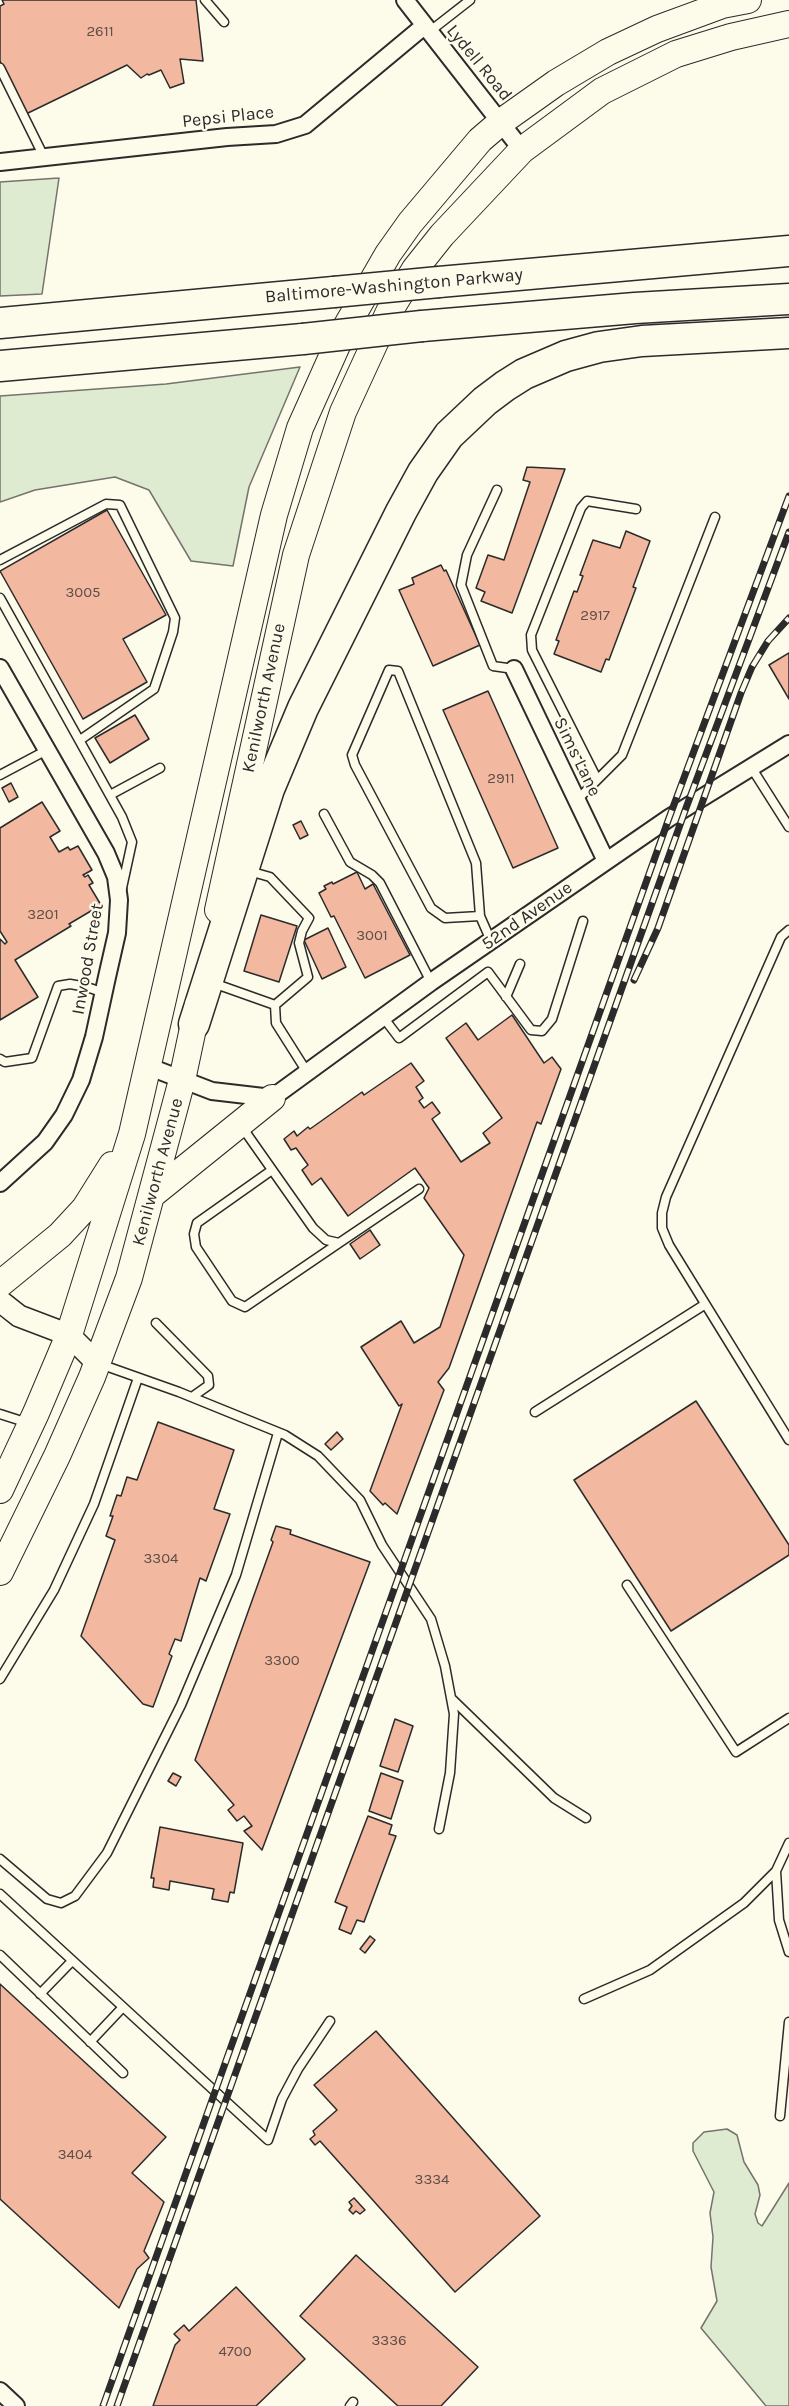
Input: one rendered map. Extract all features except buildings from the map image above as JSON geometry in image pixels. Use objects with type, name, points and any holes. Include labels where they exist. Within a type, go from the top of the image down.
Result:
[{"type":"highway","name":"Baltimore-Washington Parkway","points":[[0,323],[789,251]]},
{"type":"highway","points":[[0,366],[422,326],[635,308],[789,299]]},
{"type":"highway","points":[[194,1024],[269,789],[303,708],[417,482],[435,453],[461,423],[505,386],[524,374],[566,356],[599,347],[642,341],[789,333]]},
{"type":"main road","name":"Kenilworth Avenue","points":[[0,1490],[31,1425],[69,1335],[132,1134],[274,515],[300,428],[343,332],[388,254],[410,223],[452,171],[480,140],[501,122],[556,83],[608,52],[657,29],[722,5],[748,0]]},
{"type":"main road","name":"Kenilworth Avenue","points":[[0,1572],[52,1466],[97,1363],[129,1278],[182,1080],[296,555],[343,412],[389,312],[415,269],[442,235],[522,150],[602,91],[676,54],[732,37],[789,24]]},
{"type":"main road","points":[[153,1194],[272,1098]]},
{"type":"main road","points":[[0,1284],[60,1235],[85,1208],[132,1134]]},
{"type":"street","name":"Lydell Road","points":[[405,0],[522,150]]},
{"type":"street","name":"Pepsi Place","points":[[0,162],[227,136],[276,134],[305,125],[427,29]]},
{"type":"street","name":"Inwood Street","points":[[0,668],[106,853],[116,877],[119,900],[117,933],[81,1080],[64,1114],[45,1142],[2,1178]]},
{"type":"street","name":"Sims Lane","points":[[513,669],[606,861]]},
{"type":"street","name":"52nd Avenue","points":[[272,1098],[431,982],[606,861],[669,818],[789,744]]},
{"type":"street","points":[[147,1066],[212,1091],[238,1096],[272,1098]]},
{"type":"street","points":[[0,1301],[19,1316],[69,1335],[97,1363]]},
{"type":"street","points":[[0,2391],[16,2406]]},
{"type":"lane","points":[[205,0],[224,22]]},
{"type":"lane","points":[[427,29],[470,0]]},
{"type":"lane","points":[[0,68],[44,157]]},
{"type":"lane","points":[[497,490],[467,555],[460,585],[493,666],[513,669]]},
{"type":"lane","points":[[597,779],[532,650],[531,635],[581,508],[587,501],[636,509]]},
{"type":"lane","points":[[0,560],[106,504],[120,505],[175,618],[174,632],[154,689],[80,740]]},
{"type":"lane","points":[[576,800],[622,754],[715,517]]},
{"type":"lane","points":[[0,598],[122,817],[132,842],[119,900]]},
{"type":"lane","points":[[480,916],[445,918],[431,908],[355,765],[352,755],[389,670],[398,671],[476,863],[480,916],[491,941]]},
{"type":"lane","points":[[0,775],[46,750]]},
{"type":"lane","points":[[751,766],[789,827]]},
{"type":"lane","points":[[110,795],[160,768]]},
{"type":"lane","points":[[324,814],[350,862],[372,874],[380,883],[431,982]]},
{"type":"lane","points":[[244,870],[270,877],[309,918],[299,943],[308,977],[275,1005]]},
{"type":"lane","points":[[383,1017],[399,1038],[488,972],[531,1030],[542,1032],[552,1019],[583,921]]},
{"type":"lane","points":[[788,1436],[704,1305],[669,1245],[662,1228],[662,1213],[666,1197],[781,937],[789,930]]},
{"type":"lane","points":[[506,997],[520,963]]},
{"type":"lane","points":[[208,981],[275,1005]]},
{"type":"lane","points":[[0,1059],[5,1062],[32,1058],[58,986],[70,984],[104,993]]},
{"type":"lane","points":[[275,1005],[276,1023],[307,1072]]},
{"type":"lane","points":[[240,1124],[313,1228],[326,1240],[339,1243]]},
{"type":"lane","points":[[272,1170],[197,1223],[194,1234],[196,1247],[232,1301],[245,1307],[419,1189]]},
{"type":"lane","points":[[535,1412],[704,1305]]},
{"type":"lane","points":[[156,1323],[208,1376],[208,1385],[192,1397]]},
{"type":"lane","points":[[97,1363],[192,1397],[278,1433],[318,1456],[360,1500],[382,1545],[431,1618],[451,1699],[454,1714],[450,1773],[439,1829]]},
{"type":"lane","points":[[0,1679],[54,1590],[94,1504],[138,1378]]},
{"type":"lane","points":[[0,1414],[31,1425]]},
{"type":"lane","points":[[0,1859],[47,1899],[61,1903],[75,1896],[107,1853],[181,1705],[236,1575],[278,1433]]},
{"type":"lane","points":[[627,1585],[736,1752],[789,1718]]},
{"type":"lane","points":[[451,1699],[554,1798],[586,1818]]},
{"type":"lane","points":[[584,1999],[650,1970],[744,1903],[776,1871],[789,1844]]},
{"type":"lane","points":[[776,1871],[779,1920],[789,1952]]},
{"type":"lane","points":[[0,1894],[268,2140],[287,2089],[330,2022]]},
{"type":"lane","points":[[0,1955],[123,2073]]},
{"type":"lane","points":[[40,1994],[72,1961]]},
{"type":"lane","points":[[90,2042],[123,2007]]},
{"type":"lane","points":[[780,2116],[789,2022]]},
{"type":"green space","points":[[59,178],[42,294],[0,296],[0,182]]},
{"type":"green space","points":[[300,367],[249,487],[233,566],[191,561],[149,490],[115,477],[35,490],[0,502],[0,396],[166,384]]},
{"type":"green space","points":[[727,2129],[737,2135],[744,2162],[758,2185],[760,2195],[755,2214],[758,2223],[762,2226],[789,2183],[789,2406],[766,2406],[701,2328],[717,2301],[711,2267],[713,2237],[710,2213],[714,2192],[693,2151],[693,2143],[704,2132]]},
{"type":"railway","points":[[103,2406],[669,818],[789,496]]},
{"type":"railway","points":[[117,2406],[686,808],[789,532]]},
{"type":"railway","points":[[634,980],[658,928],[752,667],[768,641],[789,618]]}]
